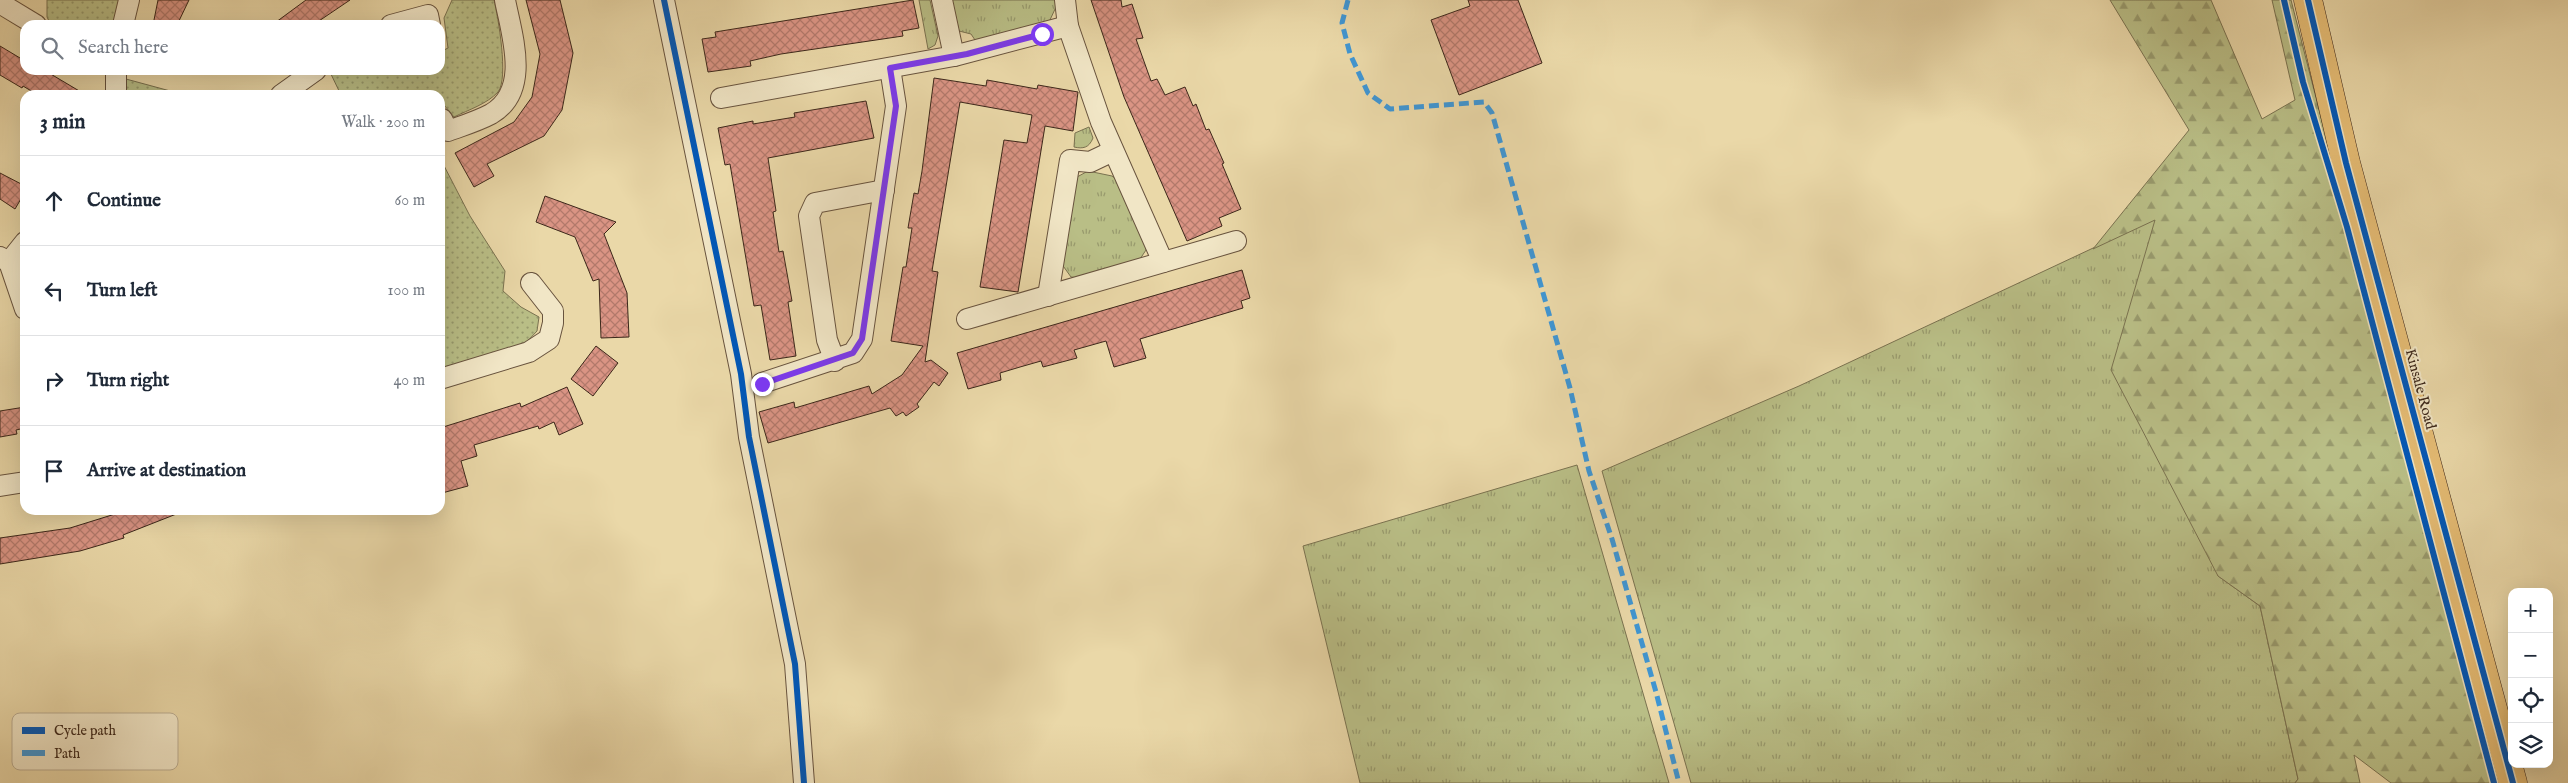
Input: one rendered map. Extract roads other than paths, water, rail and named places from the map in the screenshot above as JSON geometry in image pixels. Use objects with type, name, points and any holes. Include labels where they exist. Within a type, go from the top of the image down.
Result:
[{"type":"highway","name":"Kinsale Road","points":[[2308,0],[2346,163],[2513,783]]},
{"type":"street","points":[[124,20],[129,0]]},
{"type":"street","points":[[445,125],[448,131],[492,113],[509,99],[517,79],[505,0]]},
{"type":"street","points":[[664,0],[741,374],[750,437],[795,664],[804,783]]},
{"type":"street","points":[[942,0],[954,56]]},
{"type":"street","points":[[1065,0],[1068,26],[1113,151],[1163,262]]},
{"type":"street","points":[[3,5],[28,20]]},
{"type":"street","points":[[410,20],[428,15],[429,20]]},
{"type":"street","points":[[721,98],[954,56],[1068,26]]},
{"type":"street","points":[[762,384],[835,361],[853,353],[862,339],[896,106],[890,68]]},
{"type":"street","points":[[116,75],[116,90]]},
{"type":"street","points":[[288,90],[309,75]]},
{"type":"street","points":[[1048,296],[1070,160],[1090,162],[1113,151]]},
{"type":"street","points":[[835,361],[827,340],[808,216],[815,203],[884,190]]},
{"type":"street","points":[[967,319],[1236,241]]},
{"type":"street","points":[[20,246],[5,260],[20,297]]},
{"type":"street","points":[[445,377],[529,352],[548,339],[553,323],[553,311],[531,283]]},
{"type":"street","points":[[0,486],[20,483]]}]
